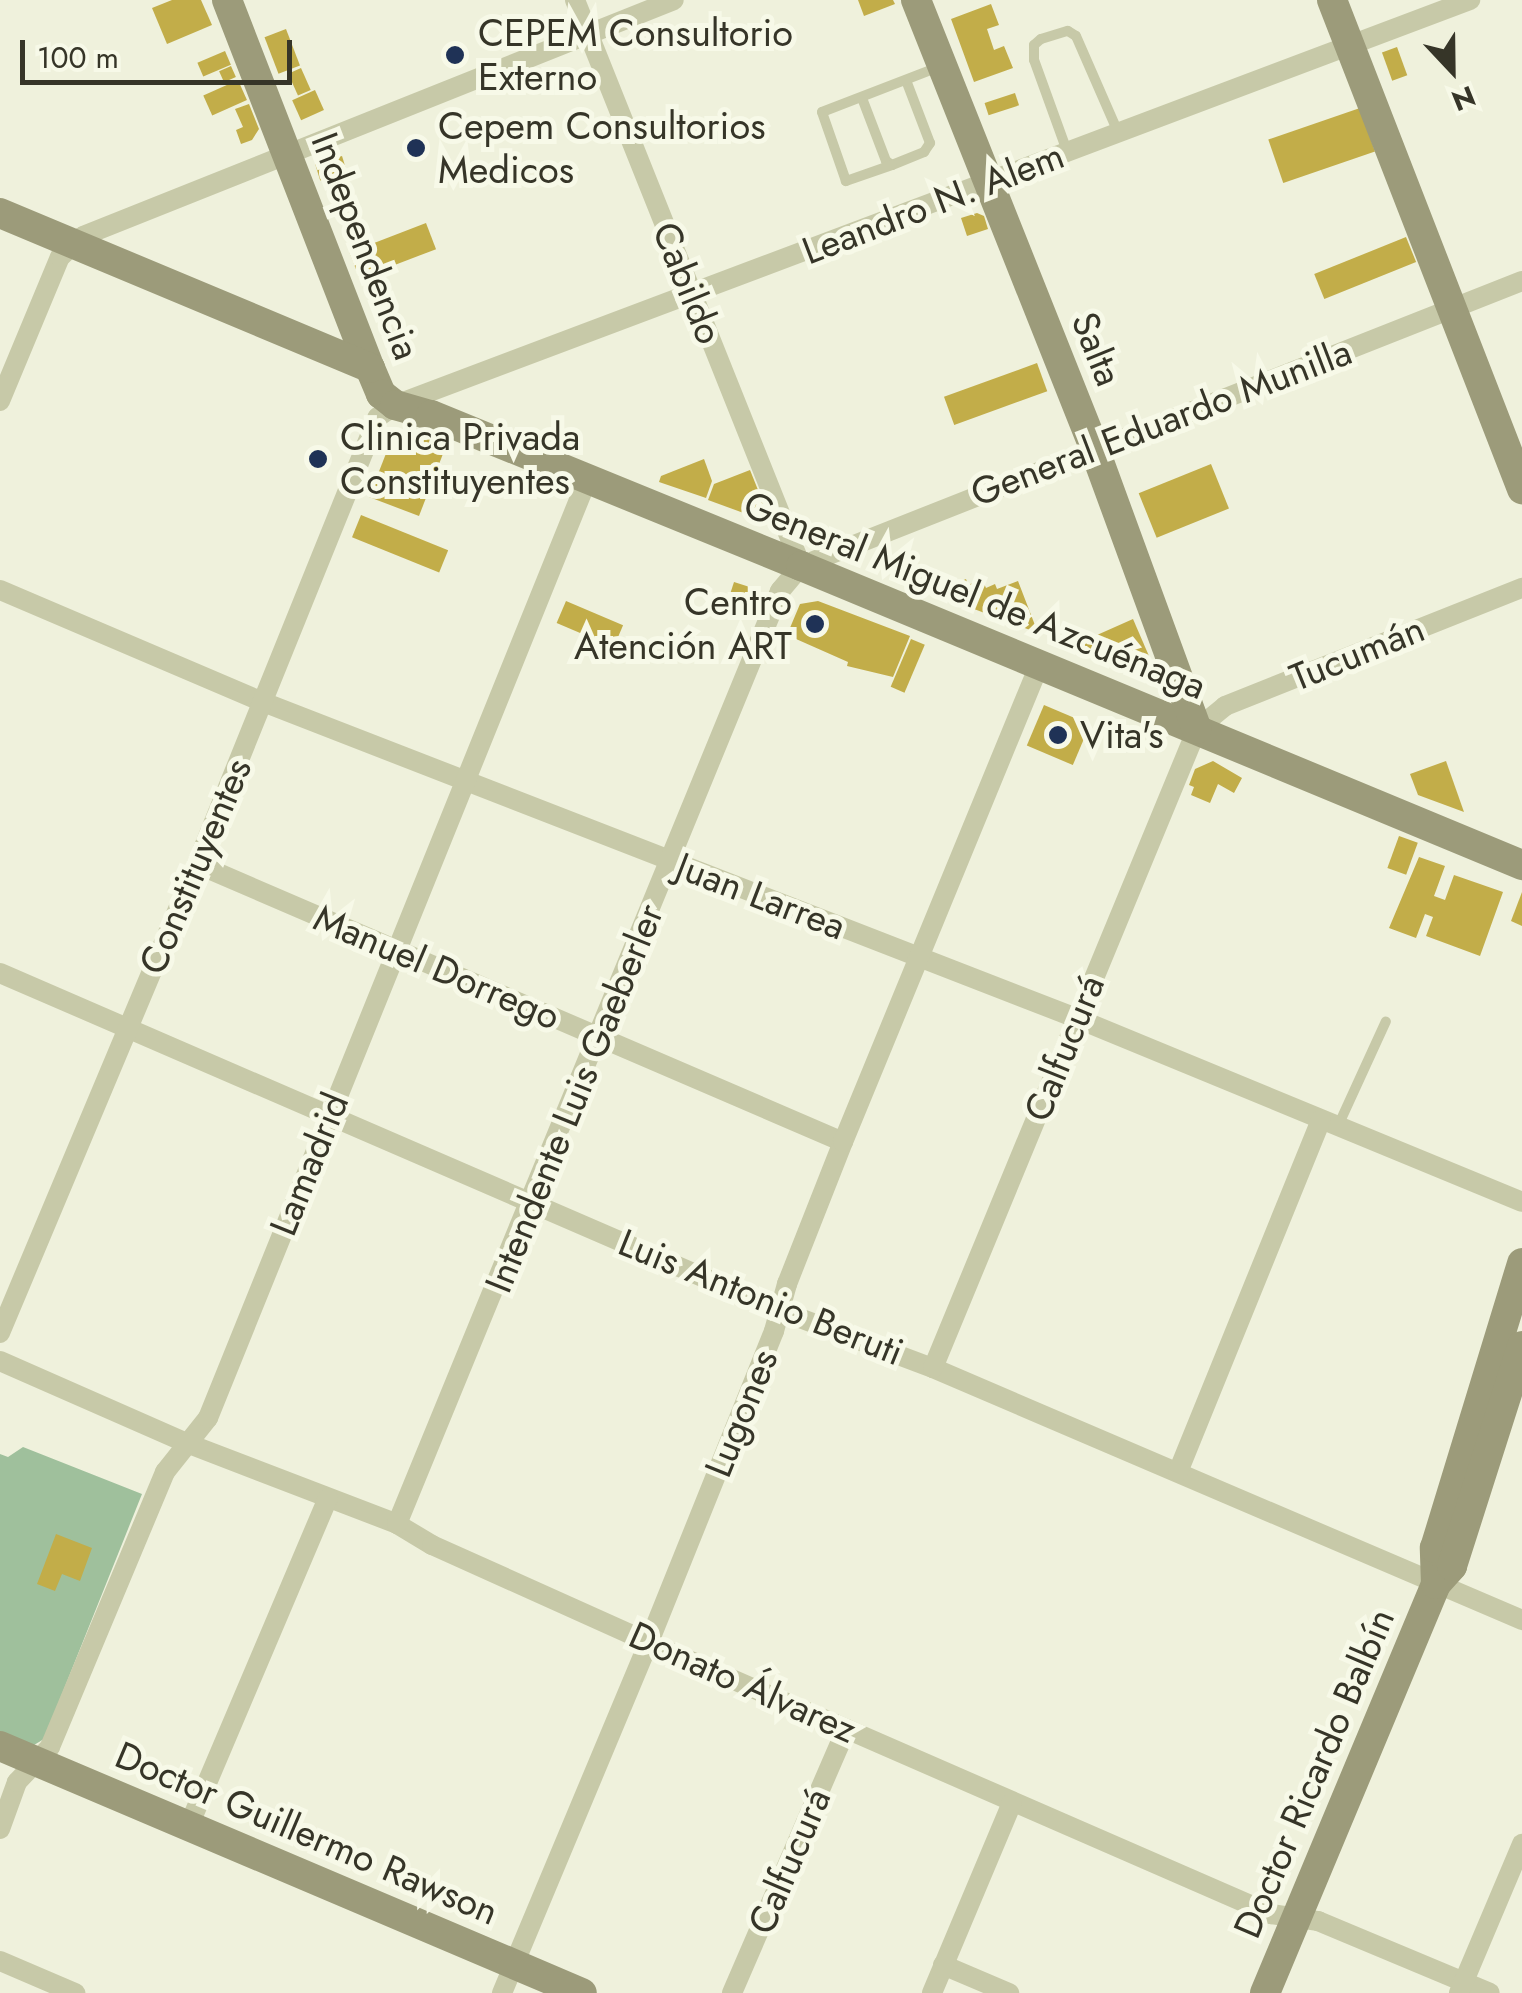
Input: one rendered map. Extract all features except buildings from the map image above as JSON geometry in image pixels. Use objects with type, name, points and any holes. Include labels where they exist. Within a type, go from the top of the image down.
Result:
[{"type":"street","name":"Independencia","points":[[227,0],[370,368],[382,394],[395,405]]},
{"type":"street","name":"Cabildo","points":[[575,0],[802,566]]},
{"type":"street","points":[[0,401],[68,245],[286,151],[674,0]]},
{"type":"street","name":"Salta","points":[[916,0],[1094,448],[1197,729]]},
{"type":"street","points":[[1332,0],[1522,489]]},
{"type":"street","name":"Leandro N. Alem","points":[[395,405],[694,296],[1470,0]]},
{"type":"street","points":[[0,213],[68,245],[370,368]]},
{"type":"street","name":"General Eduardo Munilla","points":[[802,566],[1522,281]]},
{"type":"street","name":"General Miguel de Azcuénaga","points":[[395,405],[431,414],[1522,864]]},
{"type":"street","name":"Constituyentes","points":[[0,1333],[198,864],[378,417],[395,405]]},
{"type":"street","name":"Lamadrid","points":[[0,1828],[17,1782],[50,1747],[165,1472],[208,1418],[587,480]]},
{"type":"street","name":"Intendente Luis Gaeberler","points":[[398,1524],[780,591],[802,566]]},
{"type":"street","name":"Tucumán","points":[[1197,729],[1224,706],[1522,588]]},
{"type":"street","name":"Juan Larrea","points":[[0,590],[263,702],[1076,1018],[1522,1202]]},
{"type":"street","name":"Lugones","points":[[508,1979],[650,1642],[843,1142],[1040,663]]},
{"type":"street","name":"Calfucurá","points":[[933,1368],[1197,729]]},
{"type":"street","name":"Manuel Dorrego","points":[[198,864],[843,1142]]},
{"type":"street","name":"Luis Antonio Beruti","points":[[0,973],[532,1200],[780,1312],[933,1368],[1522,1620]]},
{"type":"street","points":[[1178,1472],[1330,1124]]},
{"type":"street","name":"Doctor Ricardo Balbín","points":[[1436,1584],[1435,1548],[1522,1262]]},
{"type":"street","name":"Doctor Ricardo Balbín","points":[[1265,1993],[1436,1584],[1452,1566],[1522,1346]]},
{"type":"street","name":"Donato Álvarez","points":[[0,1361],[188,1444],[398,1524],[432,1545],[1012,1804],[1271,1914],[1318,1921],[1461,1987],[1490,1993]]},
{"type":"street","points":[[190,1823],[328,1498]]},
{"type":"street","name":"Calfucurá","points":[[732,1993],[846,1729]]},
{"type":"street","name":"Doctor Guillermo Rawson","points":[[0,1746],[190,1823],[508,1979],[582,1993]]},
{"type":"street","points":[[932,1993],[1012,1804]]},
{"type":"street","points":[[1461,1987],[1522,1844]]},
{"type":"street","points":[[0,1962],[76,1993]]},
{"type":"street","points":[[944,1965],[1009,1993]]},
{"type":"lane","points":[[1067,151],[1034,60],[1034,46],[1041,39],[1068,30],[1076,36],[1118,132]]},
{"type":"lane","points":[[906,80],[930,146],[849,182],[822,116],[862,98],[906,80],[942,66]]},
{"type":"lane","points":[[862,98],[886,161],[892,164]]},
{"type":"lane","points":[[1330,1124],[1386,1021]]},
{"type":"green space","points":[[23,1447],[142,1494],[44,1739],[34,1745],[0,1732],[0,1454],[8,1457]]},
{"type":"place","name":"CEPEM Consultorio Externo","points":[[455,55]]},
{"type":"place","name":"Cepem Consultorios Medicos","points":[[416,148]]},
{"type":"place","name":"Clinica Privada Constituyentes","points":[[318,459]]},
{"type":"place","name":"Centro Atención ART","points":[[815,624]]},
{"type":"place","name":"Vita's","points":[[1058,735]]}]
